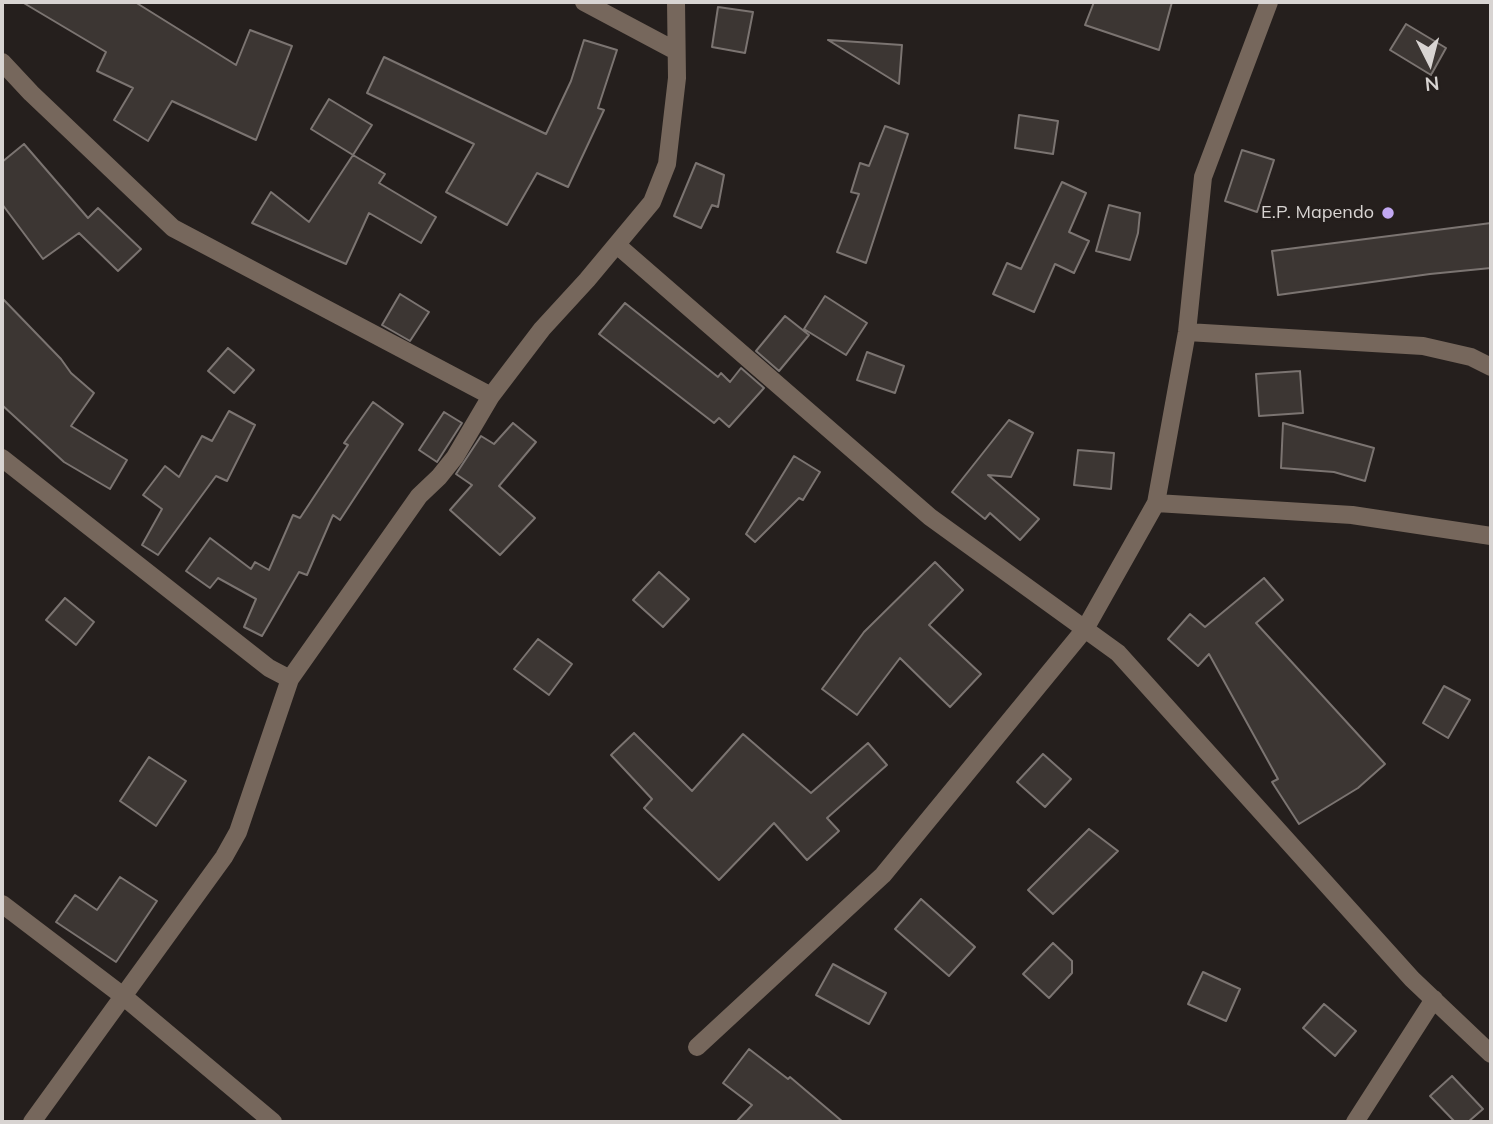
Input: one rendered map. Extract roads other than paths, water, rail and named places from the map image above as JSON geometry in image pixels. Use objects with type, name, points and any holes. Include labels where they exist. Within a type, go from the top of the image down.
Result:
[{"type":"street","points":[[584,2],[676,51]]},
{"type":"street","points":[[32,1122],[224,857],[238,832],[290,679],[419,496],[455,457],[491,396],[542,328],[652,202],[667,164],[677,78],[676,2]]},
{"type":"street","points":[[697,1047],[883,875],[1085,629],[1156,503],[1187,332],[1203,177],[1269,2]]},
{"type":"street","points":[[2,62],[173,228],[491,396]]},
{"type":"street","points":[[617,244],[930,517],[1118,653],[1403,969],[1491,1054]]},
{"type":"street","points":[[1187,332],[1423,346],[1471,358],[1491,367]]},
{"type":"street","points":[[2,458],[269,668],[290,679]]},
{"type":"street","points":[[1156,503],[1352,515],[1491,536]]},
{"type":"street","points":[[2,904],[124,996],[273,1122]]},
{"type":"street","points":[[1355,1122],[1433,999]]},
{"type":"place","name":"E.P. Mapendo","points":[[1388,213]]}]
